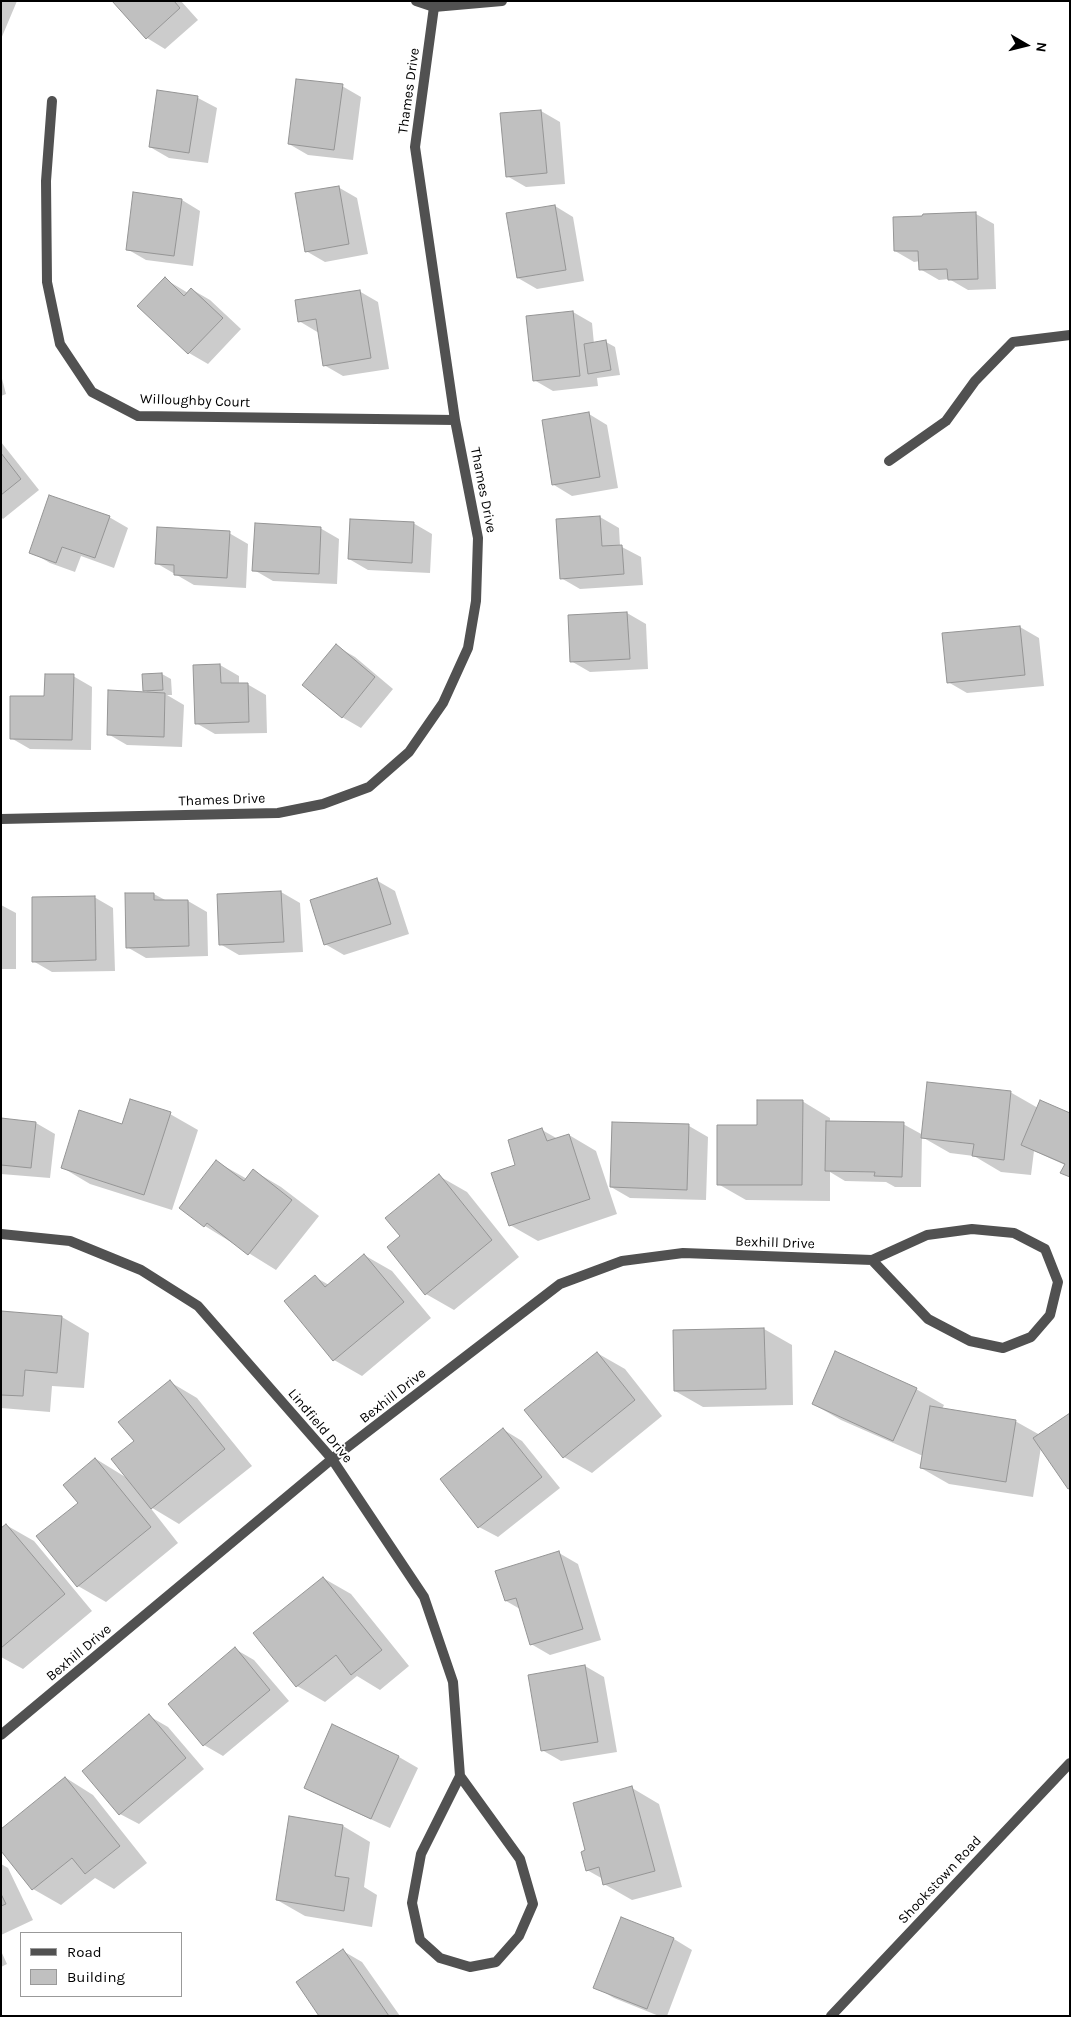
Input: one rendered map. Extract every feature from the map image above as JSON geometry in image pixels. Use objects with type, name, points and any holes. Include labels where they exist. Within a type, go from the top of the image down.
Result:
[{"type":"street","points":[[416,1],[434,7],[502,1]]},
{"type":"street","name":"Thames Drive","points":[[1,820],[278,813],[323,804],[369,786],[409,752],[443,703],[468,648],[476,601],[478,538],[455,420],[415,147],[434,7]]},
{"type":"street","name":"Willoughby Court","points":[[52,101],[46,181],[47,282],[60,344],[92,392],[138,416],[455,420]]},
{"type":"street","points":[[889,461],[946,421],[975,381],[1013,342],[1070,335]]},
{"type":"street","name":"Bexhill Drive","points":[[1,1735],[332,1459],[560,1284],[622,1261],[683,1253],[872,1260],[927,1236],[972,1229],[1014,1233],[1045,1250],[1058,1282],[1050,1315],[1031,1338],[1003,1348],[970,1341],[928,1319],[872,1260]]},
{"type":"street","name":"Lindfield Drive","points":[[1,1234],[70,1241],[141,1270],[198,1306],[332,1459],[424,1597],[453,1682],[460,1776]]},
{"type":"street","name":"Shookstown Road","points":[[831,2016],[1070,1763]]},
{"type":"street","points":[[460,1776],[520,1859],[533,1904],[518,1936],[496,1962],[470,1967],[440,1958],[420,1940],[412,1903],[421,1854],[460,1776]]},
{"type":"building","points":[[112,1],[174,1],[180,8],[146,39]]},
{"type":"building","points":[[296,79],[343,84],[334,150],[288,144]]},
{"type":"building","points":[[157,90],[198,96],[189,153],[149,147]]},
{"type":"building","points":[[541,110],[547,173],[506,177],[500,113]]},
{"type":"building","points":[[339,186],[349,244],[305,252],[295,193]]},
{"type":"building","points":[[133,192],[182,199],[174,256],[126,250]]},
{"type":"building","points":[[555,205],[566,270],[517,278],[506,213]]},
{"type":"building","points":[[976,212],[978,279],[948,280],[947,269],[919,270],[918,251],[894,251],[893,217]]},
{"type":"building","points":[[165,277],[184,296],[191,288],[223,318],[188,354],[137,306]]},
{"type":"building","points":[[360,290],[371,358],[323,366],[316,319],[298,322],[295,300]]},
{"type":"building","points":[[573,311],[580,376],[533,381],[526,316]]},
{"type":"building","points":[[606,340],[611,370],[588,374],[584,344]]},
{"type":"building","points":[[589,412],[600,477],[552,485],[542,420]]},
{"type":"building","points":[[1,453],[21,479],[1,495]]},
{"type":"building","points":[[49,495],[110,516],[95,558],[62,547],[56,563],[29,553]]},
{"type":"building","points":[[600,516],[602,546],[622,545],[624,574],[560,579],[556,519]]},
{"type":"building","points":[[350,519],[414,522],[412,563],[348,559]]},
{"type":"building","points":[[255,523],[321,527],[319,574],[252,571]]},
{"type":"building","points":[[157,527],[230,531],[227,578],[174,575],[174,565],[155,564]]},
{"type":"building","points":[[627,612],[630,659],[570,662],[568,615]]},
{"type":"building","points":[[1020,626],[1025,675],[947,683],[942,633]]},
{"type":"building","points":[[336,644],[375,677],[342,718],[302,685]]},
{"type":"building","points":[[220,664],[221,683],[248,683],[249,722],[195,724],[193,665]]},
{"type":"building","points":[[162,673],[163,690],[143,691],[142,674]]},
{"type":"building","points":[[45,674],[74,674],[72,740],[10,739],[10,696],[44,696]]},
{"type":"building","points":[[108,690],[165,693],[164,737],[107,735]]},
{"type":"building","points":[[377,878],[391,924],[324,945],[310,900]]},
{"type":"building","points":[[281,891],[284,942],[219,945],[217,894]]},
{"type":"building","points":[[125,893],[154,893],[154,900],[188,900],[189,946],[126,948]]},
{"type":"building","points":[[95,896],[96,960],[32,962],[32,897]]},
{"type":"building","points":[[927,1082],[1011,1091],[1004,1160],[972,1156],[974,1144],[921,1138]]},
{"type":"building","points":[[130,1099],[171,1112],[144,1195],[61,1168],[79,1110],[122,1124]]},
{"type":"building","points":[[757,1100],[803,1100],[802,1185],[717,1185],[717,1125],[757,1125]]},
{"type":"building","points":[[1040,1100],[1070,1113],[1070,1177],[1060,1173],[1065,1164],[1021,1145]]},
{"type":"building","points":[[1,1118],[36,1122],[31,1168],[1,1165]]},
{"type":"building","points":[[826,1121],[904,1122],[902,1177],[874,1176],[875,1172],[825,1171]]},
{"type":"building","points":[[612,1122],[689,1124],[687,1190],[610,1187]]},
{"type":"building","points":[[542,1128],[547,1141],[569,1134],[590,1199],[509,1226],[491,1173],[515,1165],[508,1140]]},
{"type":"building","points":[[216,1160],[244,1181],[253,1169],[292,1200],[248,1255],[207,1223],[204,1227],[179,1208]]},
{"type":"building","points":[[439,1174],[492,1240],[425,1295],[387,1247],[400,1236],[385,1218]]},
{"type":"building","points":[[364,1254],[404,1302],[333,1361],[284,1301],[315,1275],[325,1287]]},
{"type":"building","points":[[1,1311],[62,1316],[57,1373],[25,1370],[23,1396],[1,1395]]},
{"type":"building","points":[[764,1328],[766,1389],[674,1391],[673,1330]]},
{"type":"building","points":[[835,1351],[917,1388],[893,1441],[812,1404]]},
{"type":"building","points":[[597,1352],[635,1400],[563,1458],[524,1410]]},
{"type":"building","points":[[170,1380],[225,1449],[151,1509],[111,1459],[134,1441],[118,1422]]},
{"type":"building","points":[[930,1406],[1016,1420],[1006,1482],[920,1468]]},
{"type":"building","points":[[1070,1413],[1070,1488],[1068,1489],[1033,1438]]},
{"type":"building","points":[[503,1428],[542,1477],[478,1528],[440,1479]]},
{"type":"building","points":[[95,1458],[151,1527],[77,1587],[36,1536],[78,1503],[63,1485]]},
{"type":"building","points":[[6,1524],[65,1594],[1,1648],[1,1528]]},
{"type":"building","points":[[559,1551],[583,1629],[530,1645],[516,1598],[505,1601],[495,1571]]},
{"type":"building","points":[[323,1577],[382,1650],[351,1675],[336,1655],[296,1687],[253,1633]]},
{"type":"building","points":[[235,1647],[270,1690],[203,1746],[168,1704]]},
{"type":"building","points":[[585,1665],[598,1742],[541,1751],[528,1675]]},
{"type":"building","points":[[149,1714],[186,1758],[119,1815],[82,1771]]},
{"type":"building","points":[[332,1724],[399,1756],[371,1819],[304,1788]]},
{"type":"building","points":[[65,1777],[120,1846],[85,1874],[72,1858],[32,1890],[1,1851],[1,1829]]},
{"type":"building","points":[[632,1786],[655,1871],[603,1885],[599,1867],[586,1871],[581,1852],[585,1850],[573,1803]]},
{"type":"building","points":[[289,1816],[343,1825],[335,1876],[349,1878],[344,1911],[276,1900]]},
{"type":"building","points":[[1,1894],[6,1904],[1,1906]]},
{"type":"building","points":[[621,1917],[674,1938],[647,2009],[593,1988]]},
{"type":"building","points":[[343,1949],[389,2016],[319,2016],[296,1982]]}]
